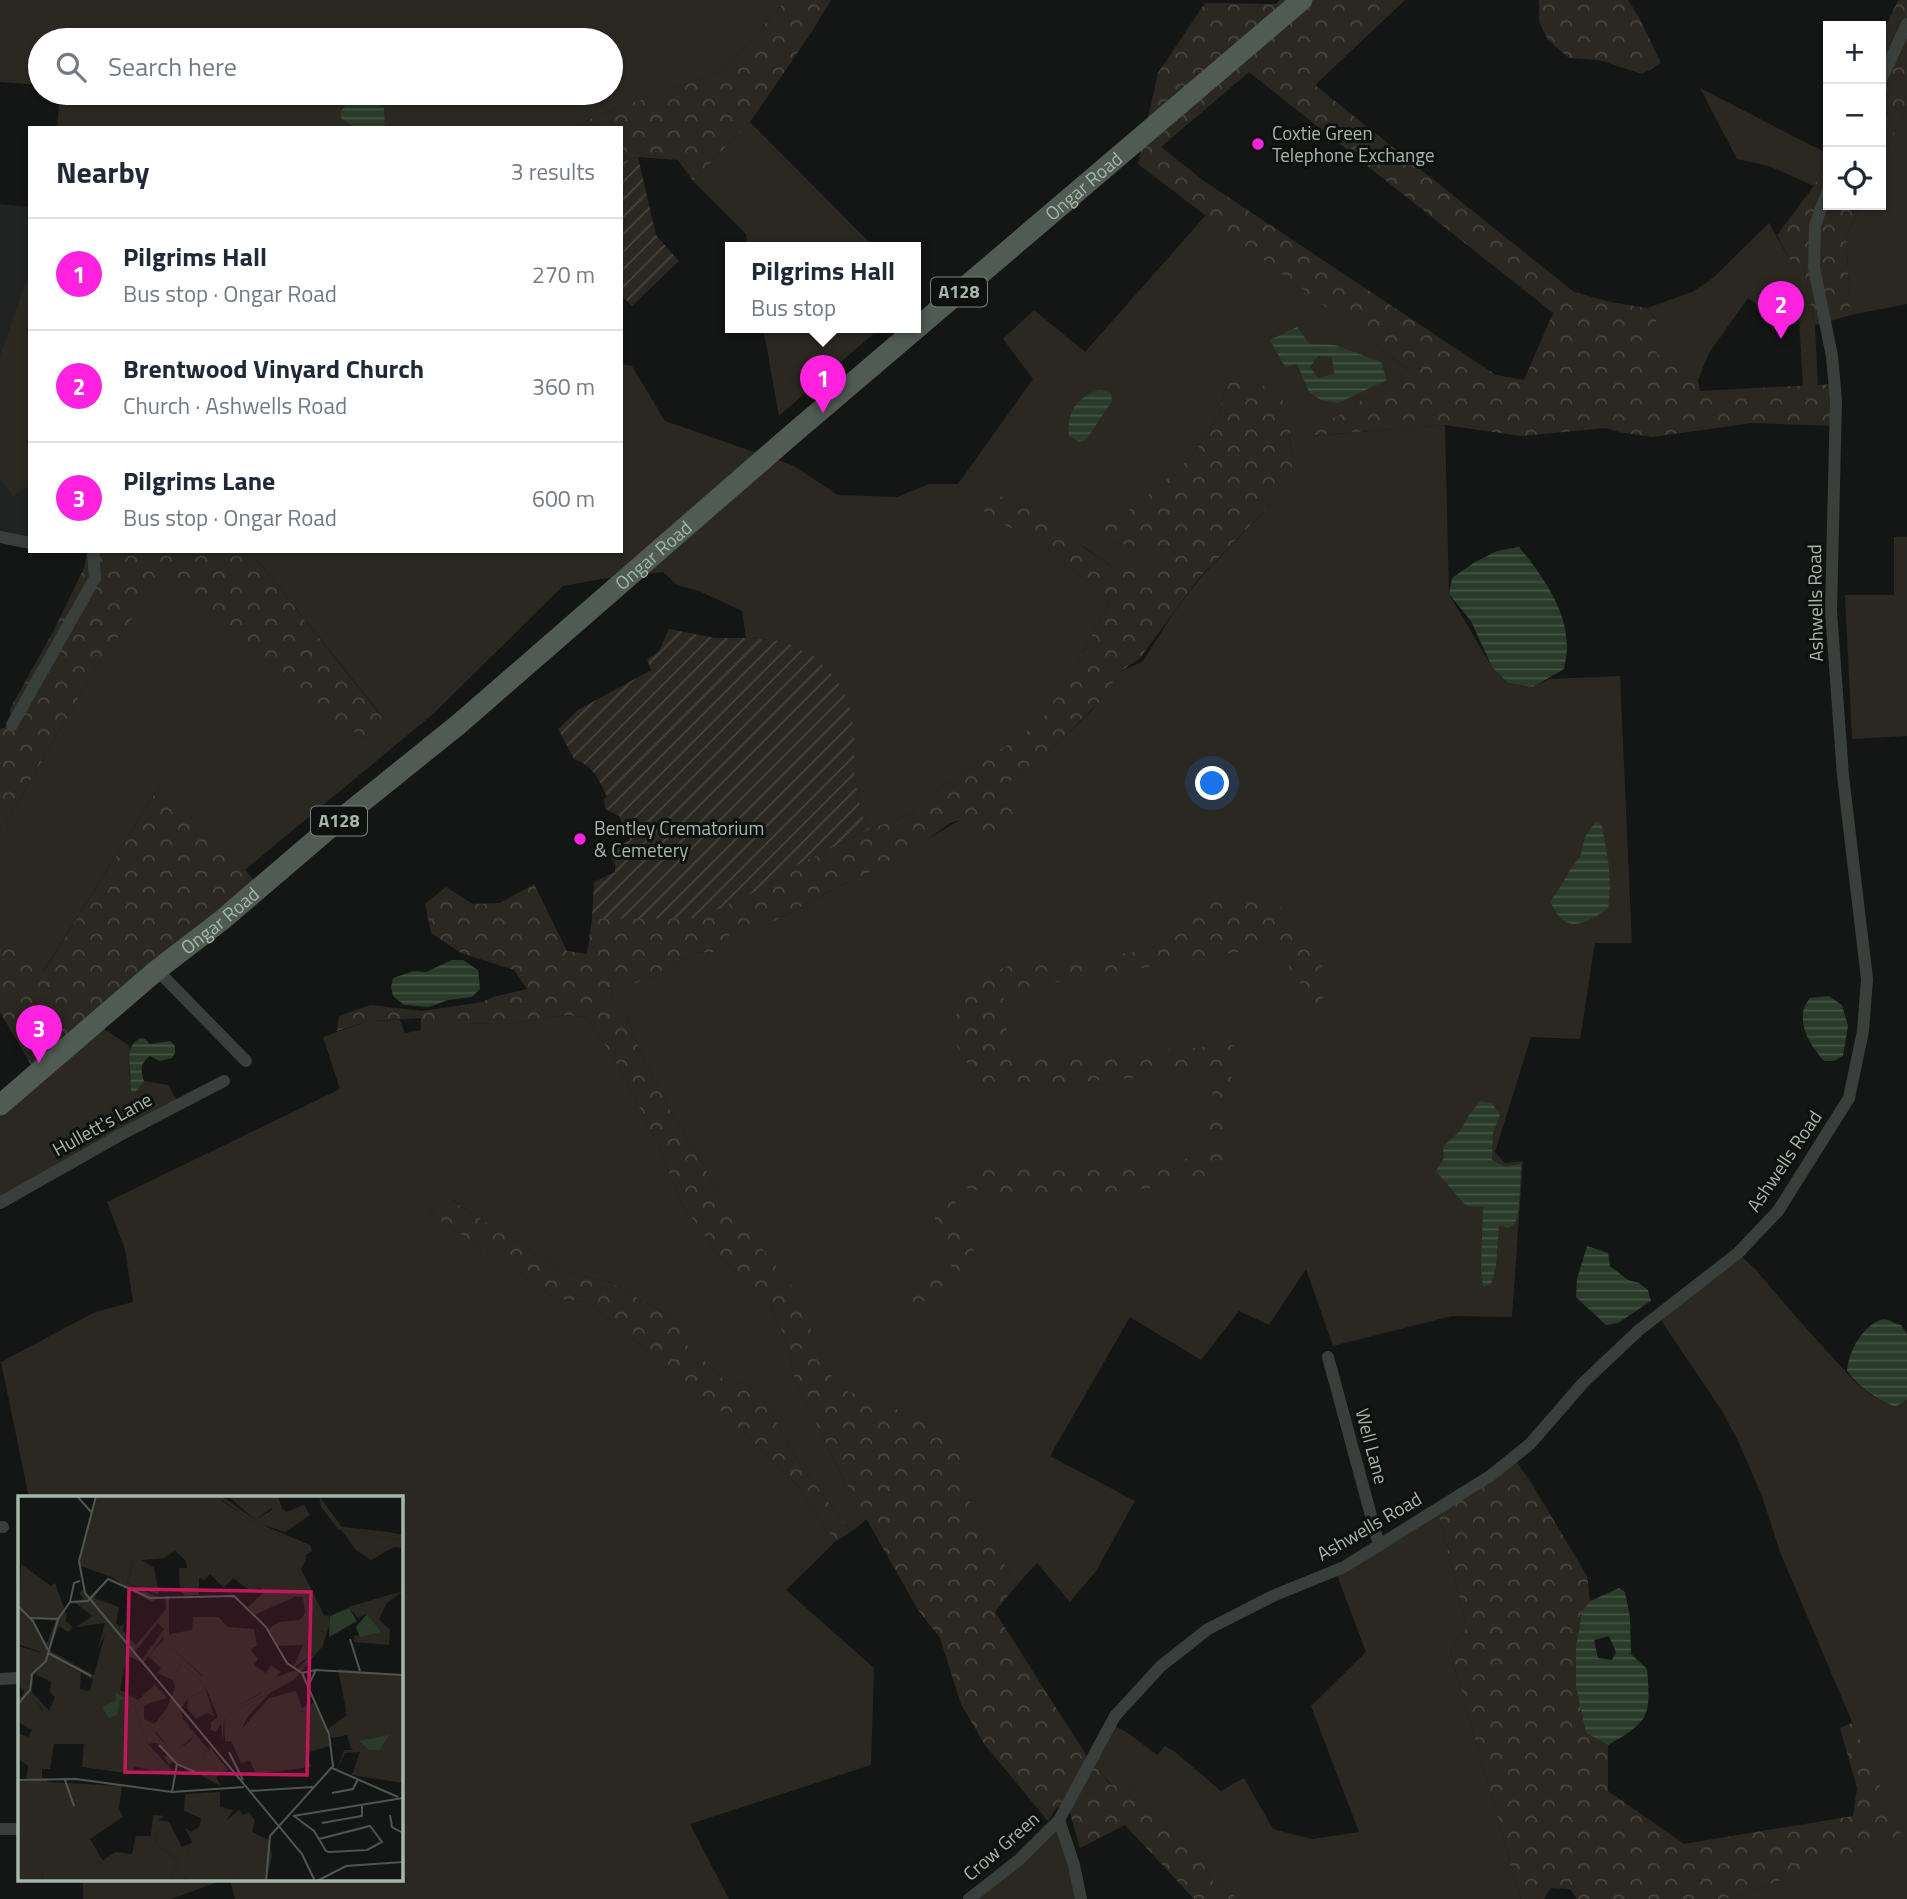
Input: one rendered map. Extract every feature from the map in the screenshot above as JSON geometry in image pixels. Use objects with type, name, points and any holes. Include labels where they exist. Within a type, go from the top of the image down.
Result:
[{"type":"main road","name":"Ongar Road","points":[[921,325],[1302,0]]},
{"type":"main road","name":"Ongar Road","points":[[0,1105],[157,970],[222,920],[326,831],[459,724],[911,333]]},
{"type":"street","points":[[1886,69],[1907,24]]},
{"type":"street","name":"Ashwells Road","points":[[1059,1820],[1115,1716],[1161,1666],[1208,1629],[1275,1595],[1344,1567],[1490,1476],[1530,1444],[1583,1383],[1639,1330],[1738,1253],[1778,1211],[1849,1098],[1863,1031],[1867,979],[1843,776],[1831,611],[1836,408],[1834,370],[1814,268],[1815,225],[1823,203]]},
{"type":"street","points":[[0,537],[28,543]]},
{"type":"street","points":[[12,725],[95,578],[93,553]]},
{"type":"street","points":[[157,970],[246,1062]]},
{"type":"street","name":"Hullett's Lane","points":[[0,1203],[122,1134],[224,1081]]},
{"type":"street","name":"Well Lane","points":[[1328,1357],[1379,1545]]},
{"type":"street","points":[[0,1679],[18,1678]]},
{"type":"street","name":"Crow Green","points":[[968,1899],[1020,1859],[1059,1820],[1074,1865],[1081,1899]]},
{"type":"street","points":[[0,1829],[18,1829]]},
{"type":"shaded area","points":[[346,105],[379,105],[384,107],[385,126],[352,126],[341,118],[341,111]]},
{"type":"shaded area","points":[[0,204],[28,207],[28,539],[0,533]]},
{"type":"shaded area","points":[[1297,327],[1310,344],[1335,345],[1381,362],[1387,380],[1338,403],[1321,400],[1309,392],[1297,364],[1285,367],[1270,340]],"holes":[[[1318,356],[1332,357],[1334,374],[1318,378],[1310,367]]]},
{"type":"shaded area","points":[[1098,390],[1111,394],[1112,401],[1086,440],[1079,442],[1069,436],[1071,413],[1084,397]]},
{"type":"shaded area","points":[[1519,547],[1552,593],[1566,633],[1564,669],[1533,687],[1508,683],[1492,667],[1471,621],[1449,594],[1452,578],[1475,562],[1497,551]]},
{"type":"shaded area","points":[[1596,821],[1602,826],[1608,864],[1608,908],[1587,921],[1569,923],[1560,918],[1550,902],[1580,857],[1585,837]]},
{"type":"shaded area","points":[[452,960],[463,960],[478,970],[480,989],[472,997],[448,1000],[429,1007],[404,1005],[393,996],[393,978],[414,971],[426,972]]},
{"type":"shaded area","points":[[1829,996],[1842,1005],[1848,1026],[1843,1056],[1834,1061],[1824,1061],[1806,1033],[1803,1014],[1810,998]]},
{"type":"shaded area","points":[[141,1038],[150,1044],[170,1041],[175,1046],[175,1053],[172,1058],[160,1061],[150,1056],[147,1059],[142,1067],[144,1081],[135,1093],[131,1091],[130,1053],[133,1044]]},
{"type":"shaded area","points":[[1480,1101],[1492,1103],[1500,1115],[1493,1133],[1492,1160],[1506,1167],[1521,1164],[1517,1218],[1514,1225],[1508,1228],[1499,1225],[1496,1267],[1491,1284],[1483,1287],[1483,1207],[1466,1206],[1436,1171],[1444,1158],[1443,1146],[1460,1131]]},
{"type":"shaded area","points":[[1587,1246],[1608,1253],[1610,1266],[1628,1280],[1639,1283],[1648,1290],[1651,1301],[1618,1323],[1606,1325],[1576,1297],[1577,1279]]},
{"type":"shaded area","points":[[1883,1319],[1901,1325],[1907,1334],[1907,1400],[1895,1407],[1868,1392],[1847,1371],[1858,1339],[1869,1327]]},
{"type":"shaded area","points":[[1619,1588],[1625,1592],[1630,1617],[1631,1654],[1647,1669],[1648,1697],[1645,1716],[1632,1730],[1608,1745],[1586,1733],[1576,1686],[1576,1646],[1582,1612],[1590,1601]],"holes":[[[1609,1636],[1616,1652],[1612,1660],[1598,1658],[1594,1640]]]},
{"type":"green space","points":[[0,0],[786,0],[724,71],[614,109],[574,126],[57,126],[59,105],[623,105],[623,28],[28,28],[28,84],[0,82]]},
{"type":"green space","points":[[786,0],[831,0],[750,122],[693,181],[678,160],[638,157],[623,161],[623,126],[574,126],[614,109],[724,71]]},
{"type":"green space","points":[[1280,0],[1405,0],[1315,85],[1574,292],[1647,308],[1656,320],[1657,354],[1689,378],[1698,380],[1700,391],[1835,384],[1836,426],[1752,423],[1652,437],[1606,428],[1521,436],[1445,425],[1307,436],[1410,371],[1138,164],[1158,73],[1205,3],[1276,4]],"holes":[[[1249,72],[1553,313],[1524,380],[1496,375],[1204,181],[1161,147]]]},
{"type":"green space","points":[[1539,0],[1628,0],[1661,63],[1642,74],[1599,60],[1569,58],[1548,40],[1539,22]]},
{"type":"green space","points":[[1898,0],[1907,0],[1907,106],[1886,151],[1886,84],[1886,26]]},
{"type":"green space","points":[[1700,88],[1823,151],[1823,165],[1814,186],[1769,166],[1737,159]]},
{"type":"green space","points":[[1907,106],[1907,304],[1851,315],[1846,236],[1859,210],[1886,210],[1886,151]]},
{"type":"green space","points":[[750,122],[869,242],[747,242],[746,234],[693,181]]},
{"type":"green space","points":[[638,157],[656,235],[679,261],[632,306],[623,297],[623,161]]},
{"type":"green space","points":[[1823,166],[1823,210],[1859,210],[1846,236],[1851,315],[1815,325],[1803,266],[1791,262],[1777,235],[1814,186]]},
{"type":"green space","points":[[1206,215],[1411,372],[1358,402],[1309,436],[1445,425],[1449,594],[1492,667],[1508,683],[1533,687],[1549,679],[1620,676],[1632,943],[1595,943],[1580,1039],[1531,1037],[1495,1152],[1505,1163],[1523,1161],[1512,1317],[1452,1316],[1333,1346],[1306,1269],[1269,1325],[1239,1311],[1201,1360],[1130,1317],[1050,1456],[1135,1501],[1096,1571],[1070,1602],[1037,1563],[1016,1586],[981,1520],[951,1476],[966,1445],[877,1399],[840,1393],[795,1292],[721,1195],[667,1105],[640,1051],[627,1017],[611,998],[622,987],[651,978],[693,953],[713,952],[729,935],[763,927],[963,818],[1029,819],[1042,798],[1001,806],[995,793],[1057,744],[1093,709],[1120,672],[1143,661],[1172,615],[1200,578],[1271,504],[1293,461],[1289,435],[1229,378],[1217,418],[1192,456],[1160,487],[1123,515],[1102,538],[1136,548],[1168,546],[1175,553],[1152,571],[1119,571],[1084,547],[1008,527],[1032,534],[1063,563],[1111,599],[1045,717],[1021,736],[927,796],[911,814],[870,829],[862,814],[854,775],[854,731],[782,641],[746,638],[742,611],[699,591],[677,585],[663,572],[563,586],[433,714],[245,870],[159,787],[43,972],[0,929],[0,833],[102,657],[170,570],[330,718],[371,741],[382,716],[252,553],[623,553],[623,364],[632,366],[665,421],[792,465],[838,495],[897,497],[929,484],[958,484],[1033,379],[1003,339],[1034,310],[1085,352]]},
{"type":"green space","points":[[1769,223],[1791,262],[1803,266],[1815,325],[1818,387],[1803,387],[1799,319],[1793,308],[1762,309],[1748,298],[1709,353],[1698,380],[1689,378],[1656,354],[1656,320],[1647,308],[1692,292],[1713,278]]},
{"type":"green space","points":[[28,276],[28,486],[13,496],[0,478],[0,356]]},
{"type":"green space","points":[[764,333],[874,333],[779,416]]},
{"type":"green space","points":[[1245,372],[1299,413],[1289,435],[1293,461],[1290,477],[1271,504],[1199,578],[1140,658],[1120,672],[1100,701],[1057,744],[995,793],[1001,806],[1043,797],[1029,819],[987,838],[975,840],[963,819],[950,823],[874,870],[763,927],[743,935],[729,935],[713,952],[693,953],[651,978],[623,987],[611,998],[627,1017],[640,1051],[667,1105],[721,1195],[796,1292],[838,1389],[877,1399],[967,1445],[952,1476],[978,1514],[1016,1586],[995,1612],[1090,1761],[1111,1785],[1119,1782],[1140,1793],[1159,1812],[1176,1841],[1202,1860],[1211,1879],[1236,1897],[1194,1899],[1125,1825],[1080,1848],[1070,1813],[1057,1807],[1048,1821],[985,1745],[961,1704],[940,1638],[918,1610],[842,1476],[794,1378],[788,1345],[768,1299],[721,1258],[681,1203],[657,1142],[617,1064],[587,1017],[566,1015],[505,1024],[463,1023],[421,1031],[421,1018],[369,1021],[337,1031],[339,1016],[370,1005],[422,1011],[482,1002],[527,989],[514,970],[461,953],[431,933],[425,904],[446,887],[473,904],[500,903],[534,884],[567,951],[587,954],[592,919],[664,917],[767,886],[789,869],[870,829],[911,814],[927,796],[1021,736],[1044,717],[1078,662],[1111,599],[1063,563],[1032,534],[1008,527],[984,511],[985,493],[1042,510],[1083,547],[1119,571],[1152,571],[1175,553],[1168,546],[1136,548],[1102,538],[1091,525],[1123,515],[1159,487],[1192,456],[1217,418],[1229,378]]},
{"type":"green space","points":[[1894,537],[1907,537],[1907,736],[1852,739],[1845,595],[1894,595]]},
{"type":"green space","points":[[87,553],[252,553],[382,717],[371,741],[330,718],[170,571],[102,657],[0,833],[0,729],[12,725],[10,709],[54,630],[84,568]]},
{"type":"green space","points":[[669,629],[715,638],[782,641],[815,657],[837,680],[849,704],[854,731],[854,775],[862,814],[870,829],[789,869],[767,886],[699,918],[592,919],[594,882],[615,872],[615,865],[608,852],[630,840],[619,816],[605,809],[604,799],[607,797],[598,779],[591,769],[574,759],[558,729],[578,710],[651,670],[647,660],[659,651]]},
{"type":"green space","points":[[159,787],[260,887],[31,1065],[0,1012],[0,929],[44,971]]},
{"type":"green space","points":[[1221,895],[1287,909],[1331,981],[1314,1018],[1306,991],[1274,946],[1003,991],[1010,1061],[1234,1045],[1222,1182],[1019,1199],[962,1187],[964,1174],[1002,1161],[1030,1160],[1061,1171],[1206,1157],[1215,1071],[984,1090],[950,1034],[966,983],[1008,966],[1152,950]]},
{"type":"green space","points":[[566,1015],[587,1017],[617,1064],[657,1142],[681,1203],[721,1258],[768,1299],[788,1345],[794,1378],[842,1476],[867,1519],[851,1532],[797,1460],[768,1407],[748,1386],[723,1379],[686,1344],[686,1326],[610,1282],[566,1273],[453,1199],[428,1212],[557,1299],[588,1302],[715,1405],[799,1487],[835,1542],[786,1590],[874,1668],[871,1765],[690,1824],[729,1899],[235,1899],[231,1882],[402,1882],[402,1496],[29,1496],[1,1362],[95,1312],[133,1302],[125,1249],[107,1202],[340,1089],[323,1037],[369,1021],[400,1020],[405,1033],[463,1023],[505,1024]]},
{"type":"green space","points":[[95,1023],[130,1046],[129,1070],[135,1092],[144,1081],[168,1085],[179,1104],[0,1203],[0,1105]]},
{"type":"green space","points":[[935,1197],[953,1198],[970,1236],[977,1277],[909,1308],[895,1293],[923,1279],[955,1273],[935,1234]]},
{"type":"green space","points":[[452,1199],[566,1273],[610,1282],[686,1326],[686,1344],[723,1379],[748,1386],[768,1407],[797,1460],[851,1532],[835,1542],[799,1487],[715,1405],[588,1302],[557,1299],[428,1212]]},
{"type":"green space","points":[[1738,1253],[1855,1382],[1874,1397],[1895,1407],[1907,1400],[1907,1899],[1725,1899],[1900,1835],[1780,1552],[1762,1496],[1738,1441],[1722,1411],[1658,1316]]},
{"type":"green space","points":[[1513,1457],[1587,1576],[1590,1601],[1579,1630],[1579,1683],[1586,1733],[1608,1745],[1608,1791],[1684,1844],[1853,1816],[1857,1788],[1840,1728],[1852,1723],[1901,1835],[1725,1899],[1577,1899],[1570,1889],[1551,1888],[1543,1899],[1521,1899],[1450,1651],[1467,1627],[1437,1509]]},
{"type":"green space","points":[[1437,1509],[1467,1627],[1450,1651],[1521,1899],[1236,1899],[1211,1879],[1202,1860],[1176,1841],[1159,1812],[1140,1793],[1119,1782],[1112,1785],[1090,1761],[1110,1724],[1128,1733],[1157,1755],[1165,1746],[1175,1752],[1221,1791],[1244,1778],[1273,1829],[1312,1839],[1359,1832],[1311,1706],[1366,1652],[1335,1570]]},
{"type":"green space","points":[[1059,1820],[1081,1899],[969,1899]]},
{"type":"green space","points":[[83,1882],[218,1882],[171,1899],[83,1899]]},
{"type":"place","name":"Coxtie Green Telephone Exchange","points":[[1258,144]]},
{"type":"place","name":"Brentwood Vinyard Church","points":[[1781,339]]},
{"type":"place","name":"Pilgrims Hall","points":[[823,413]]},
{"type":"place","name":"Bentley Crematorium & Cemetery","points":[[580,839]]},
{"type":"place","name":"Pilgrims Lane","points":[[39,1063]]}]
